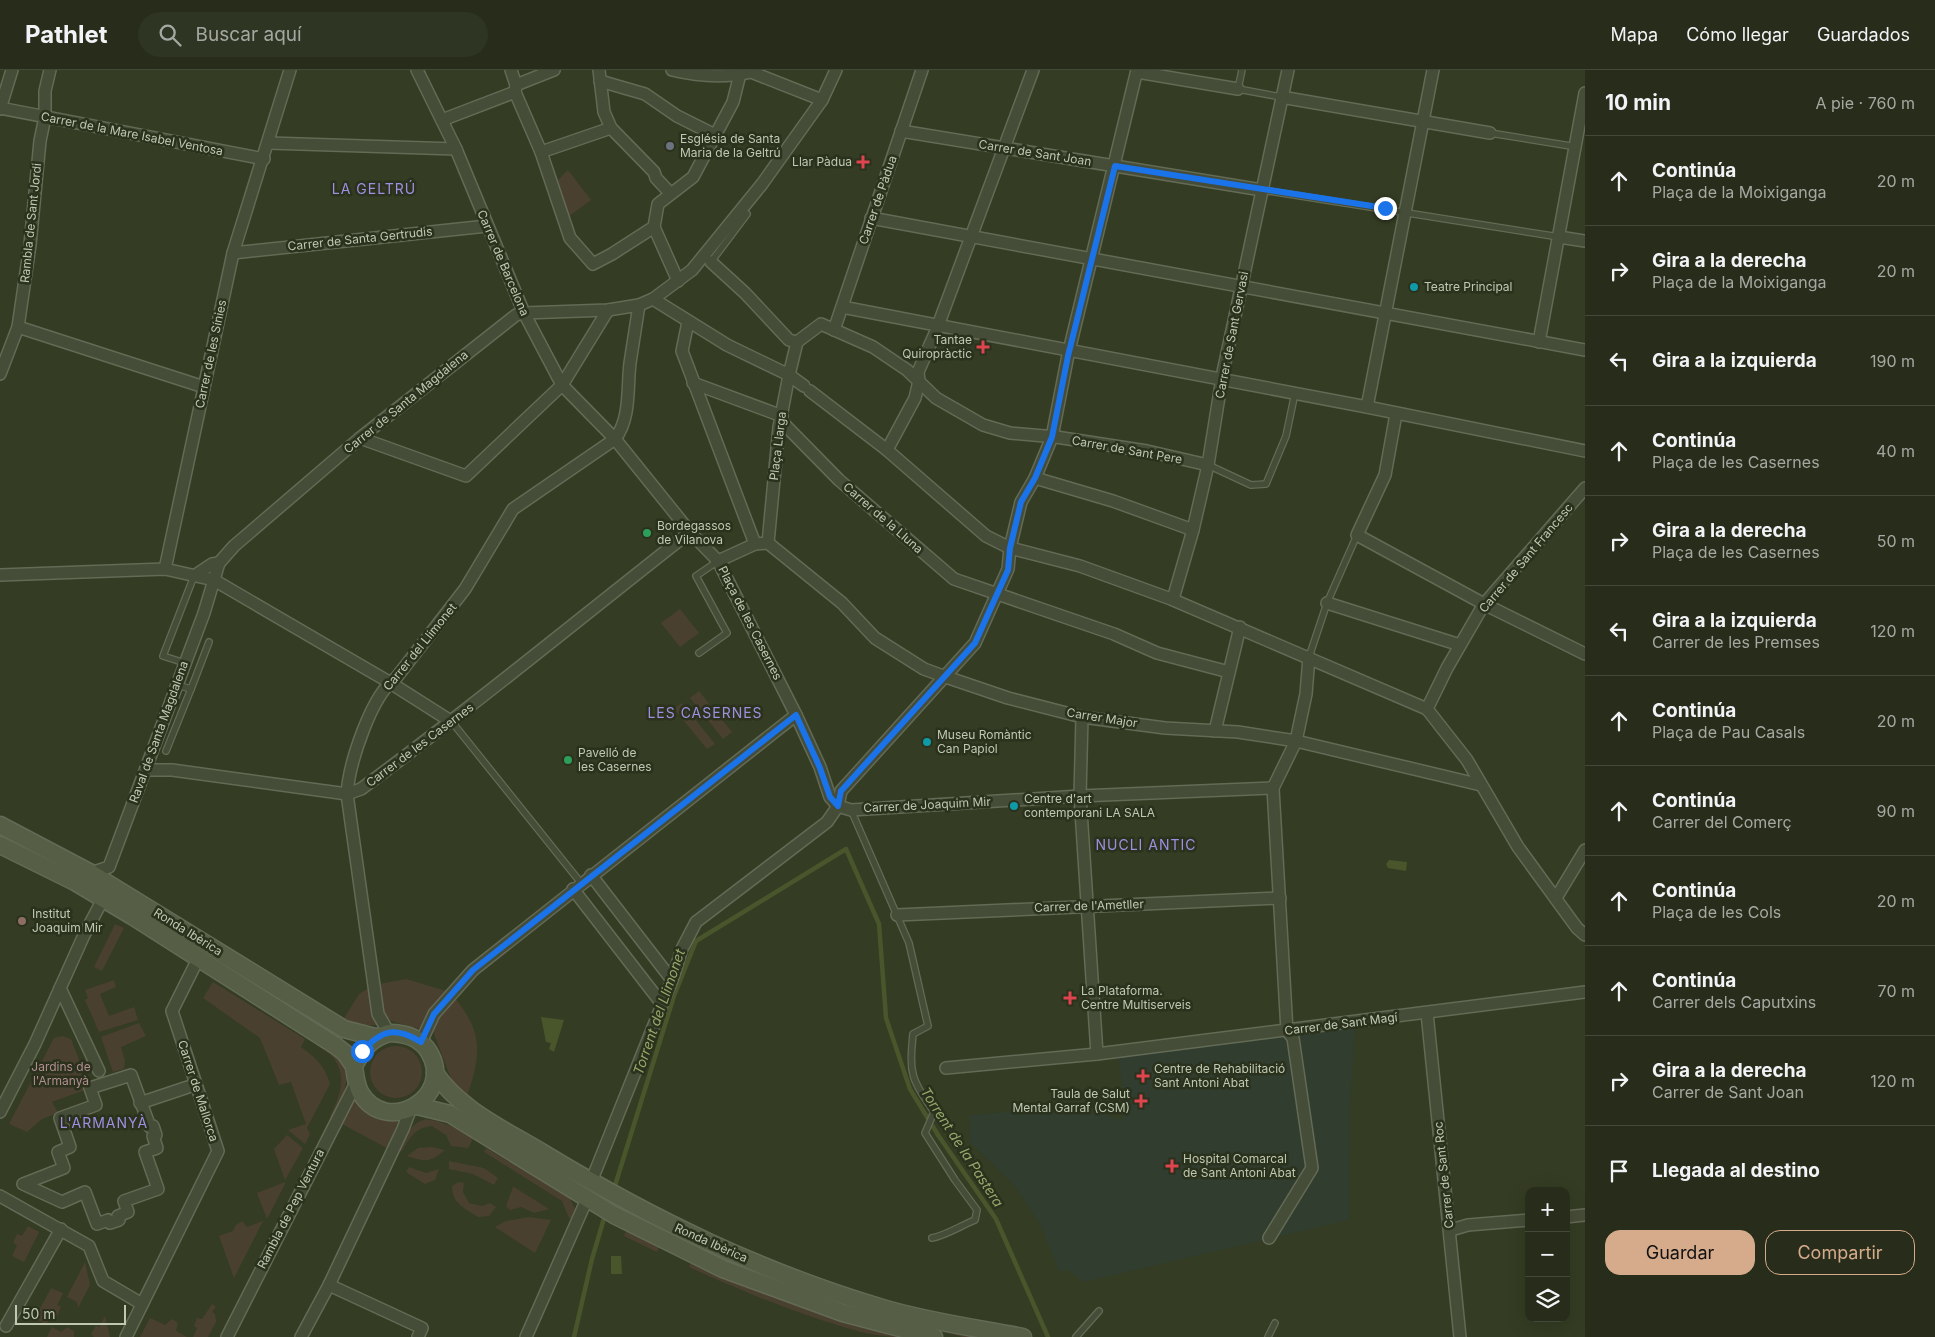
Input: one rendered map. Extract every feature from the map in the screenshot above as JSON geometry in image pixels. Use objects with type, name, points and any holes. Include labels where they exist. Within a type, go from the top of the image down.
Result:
[{"type":"street","points":[[0,108],[12,70]]},
{"type":"street","name":"Rambla de Sant Jordi","points":[[0,374],[18,328],[30,245],[40,141],[45,117],[44,91],[50,70]]},
{"type":"street","name":"Carrer de les Sínies","points":[[165,570],[233,253],[269,143],[290,70]]},
{"type":"street","name":"Carrer de Barcelona","points":[[417,70],[456,149],[524,313],[562,385],[615,439]]},
{"type":"street","points":[[511,70],[570,238],[593,264],[612,254],[654,223]]},
{"type":"street","points":[[442,120],[554,70]]},
{"type":"street","points":[[672,70],[690,75],[751,72],[822,100]]},
{"type":"street","name":"Carrer de Santa Magdalena","points":[[214,580],[219,563],[234,546],[360,438],[516,315],[524,313],[608,310],[639,305],[653,299],[692,270],[727,229],[822,100],[836,70]]},
{"type":"street","name":"Carrer de Pàdua","points":[[834,330],[922,70]]},
{"type":"street","points":[[887,450],[915,398],[919,381],[918,372],[1005,148],[1032,70]]},
{"type":"street","name":"Carrer de Sant Gervasi","points":[[1173,599],[1194,530],[1208,465],[1222,380],[1288,70]]},
{"type":"street","points":[[1367,407],[1433,70]]},
{"type":"street","points":[[591,1182],[672,980],[682,949],[696,922],[827,822],[838,806],[841,791],[975,643],[1008,570],[1010,548],[1021,502],[1035,478],[1052,437],[1073,351],[1079,314],[1092,258],[1137,71],[1238,89]]},
{"type":"street","points":[[678,281],[654,223],[658,204],[693,177],[733,102],[740,72]]},
{"type":"street","points":[[670,193],[656,178],[654,172],[611,128],[604,112],[600,75],[644,94],[677,116],[715,134]]},
{"type":"street","points":[[1539,342],[1559,237],[1581,148],[1585,93]]},
{"type":"street","points":[[1281,97],[1490,133]]},
{"type":"street","name":"Carrer de la Mare Isabel Ventosa","points":[[0,108],[264,159]]},
{"type":"street","points":[[541,152],[611,128]]},
{"type":"street","name":"Carrer de Sant Joan","points":[[901,131],[1262,190]]},
{"type":"street","points":[[269,143],[456,149]]},
{"type":"street","points":[[871,218],[1242,285],[1585,350]]},
{"type":"street","name":"Carrer de Santa Gertrudis","points":[[233,253],[487,226]]},
{"type":"street","points":[[1559,237],[1585,241]]},
{"type":"street","points":[[711,262],[745,293],[789,340],[797,342],[821,324],[834,330]]},
{"type":"street","points":[[653,299],[727,345],[789,375],[830,404],[887,450],[986,536],[1010,548],[1080,566],[1173,599],[1427,709],[1467,760],[1518,848],[1577,928],[1585,935]]},
{"type":"street","points":[[615,439],[621,432],[626,414],[630,365],[639,305]]},
{"type":"street","points":[[842,307],[935,328],[1073,351],[1585,451]]},
{"type":"street","points":[[360,438],[466,476],[562,385],[608,310]]},
{"type":"street","points":[[688,322],[682,351],[755,544]]},
{"type":"street","points":[[18,328],[204,387]]},
{"type":"street","name":"Carrer de Sant Pere","points":[[834,330],[873,347],[919,381],[936,398],[983,425],[1010,434],[1052,437],[1147,451],[1208,465]]},
{"type":"street","name":"Plaça Llarga","points":[[768,543],[781,419],[797,342]]},
{"type":"street","points":[[693,383],[781,419]]},
{"type":"street","points":[[1396,414],[1385,475],[1357,535],[1484,604],[1585,654]]},
{"type":"street","name":"Carrer de la Lluna","points":[[781,419],[840,480],[954,579],[996,596],[1114,634],[1157,653],[1229,672]]},
{"type":"street","name":"Plaça de les Casernes","points":[[615,439],[690,532],[718,561],[796,715],[820,768],[830,797],[838,806]]},
{"type":"street","name":"Carrer del Llimonet","points":[[382,1035],[347,794],[362,735],[389,682],[396,678],[444,618],[514,509],[615,439]]},
{"type":"street","points":[[1035,478],[1113,501],[1194,530]]},
{"type":"street","name":"Carrer de Sant Francesc","points":[[1427,709],[1460,645],[1484,604],[1585,488]]},
{"type":"street","name":"Carrer de les Casernes","points":[[347,794],[361,790],[452,722],[577,620],[690,532]]},
{"type":"street","points":[[718,561],[755,544],[768,543]]},
{"type":"street","name":"Carrer Major","points":[[768,543],[842,603],[875,638],[924,670],[1008,698],[1082,717],[1165,728],[1238,732],[1296,742],[1481,785]]},
{"type":"street","points":[[194,576],[212,564],[219,563]]},
{"type":"street","points":[[0,575],[165,570],[214,580],[389,682],[452,722]]},
{"type":"street","name":"Raval de Santa Magdalena","points":[[91,873],[109,868],[147,770],[204,613],[214,580]]},
{"type":"street","points":[[1327,603],[1460,645]]},
{"type":"street","points":[[1215,731],[1240,627]]},
{"type":"street","points":[[1268,1238],[1312,1168],[1293,1038],[1287,1030],[1273,788],[1296,742],[1306,694],[1309,658]]},
{"type":"street","points":[[421,1042],[434,1014],[461,981],[577,886],[796,715]]},
{"type":"street","points":[[1082,717],[1080,796],[1097,1054]]},
{"type":"street","points":[[147,770],[172,770],[347,794]]},
{"type":"street","name":"Carrer de Joaquim Mir","points":[[851,810],[1080,796],[1273,788]]},
{"type":"street","points":[[838,806],[851,810]]},
{"type":"street","name":"Ronda Ibèrica","points":[[0,825],[91,873],[344,1028],[382,1035]]},
{"type":"street","name":"Ronda Ibèrica","points":[[0,845],[75,882],[199,957],[336,1046],[345,1053],[355,1074]]},
{"type":"street","points":[[1556,898],[1585,850]]},
{"type":"street","points":[[591,875],[672,980]]},
{"type":"street","points":[[577,886],[662,1004]]},
{"type":"street","name":"Carrer de l'Ametller","points":[[897,915],[1280,898]]},
{"type":"street","points":[[0,1112],[36,1044],[84,935],[103,899]]},
{"type":"street","name":"Carrer de Mallorca","points":[[126,1337],[218,1151],[172,1011],[199,957]]},
{"type":"street","points":[[60,988],[99,1071]]},
{"type":"street","name":"Carrer de Sant Magí","points":[[946,1068],[1097,1054],[1585,992]]},
{"type":"street","name":"Carrer de Sant Roc","points":[[1427,1013],[1451,1230],[1449,1237],[1460,1337]]},
{"type":"street","points":[[301,1337],[329,1284],[413,1108],[432,1088],[435,1073],[432,1056],[421,1042],[411,1036],[382,1035],[362,1051],[355,1074],[360,1091],[377,1108],[388,1112],[413,1108]]},
{"type":"street","name":"Ronda Ibèrica","points":[[435,1073],[454,1098],[591,1182],[722,1250],[826,1290],[936,1321],[1023,1337]]},
{"type":"street","name":"Rambla de Pep Ventura","points":[[227,1337],[355,1074]]},
{"type":"street","points":[[130,1075],[140,1103],[150,1127],[153,1126],[156,1135],[153,1136],[157,1148],[145,1152],[158,1189],[124,1201],[128,1212],[118,1216],[119,1220],[110,1223],[108,1220],[97,1224],[85,1192],[62,1202],[23,1184],[64,1168],[58,1152],[70,1147],[60,1118],[96,1105],[90,1088],[130,1075]]},
{"type":"street","points":[[140,1103],[188,1087]]},
{"type":"street","name":"Ronda Ibèrica","points":[[413,1108],[450,1114],[587,1199],[688,1252],[768,1287],[843,1313],[934,1337]]},
{"type":"street","points":[[0,1196],[89,1246],[103,1281],[142,1304]]},
{"type":"street","points":[[526,1337],[587,1199]]},
{"type":"street","points":[[1570,1217],[1585,1215]]},
{"type":"street","points":[[1451,1230],[1468,1225],[1525,1220]]},
{"type":"street","points":[[6,1326],[61,1229]]},
{"type":"street","points":[[329,1284],[422,1328],[418,1337]]},
{"type":"lane","points":[[1242,70],[1238,89],[1281,97]]},
{"type":"lane","points":[[1490,133],[1581,148]]},
{"type":"lane","name":"Carrer de Sant Joan","points":[[1262,190],[1559,237]]},
{"type":"lane","points":[[711,262],[747,214]]},
{"type":"lane","name":"Carrer de Sant Pere","points":[[1208,465],[1251,485],[1266,484],[1286,436],[1294,393]]},
{"type":"lane","points":[[1309,658],[1327,603],[1357,535]]},
{"type":"lane","points":[[699,653],[727,634],[696,576],[718,561]]},
{"type":"lane","points":[[185,663],[163,656],[194,576]]},
{"type":"lane","points":[[166,751],[209,642]]},
{"type":"lane","points":[[177,685],[191,689]]},
{"type":"lane","points":[[452,722],[577,886]]},
{"type":"lane","points":[[851,810],[909,943],[928,1026],[913,1034],[910,1062],[914,1083],[934,1112],[925,1133],[954,1180],[977,1210],[975,1220],[932,1238]]},
{"type":"lane","points":[[1076,1337],[1099,1310]]},
{"type":"lane","points":[[1268,1337],[1275,1322]]},
{"type":"shaded area","points":[[1389,860],[1407,862],[1406,871],[1388,868],[1386,864]]},
{"type":"shaded area","points":[[541,1017],[564,1020],[554,1052],[549,1049],[551,1043],[546,1042]]},
{"type":"shaded area","name":"Hospital Comarcal de Sant Antoni Abat","points":[[1355,1026],[1350,1104],[1349,1220],[1084,1282],[1068,1270],[1059,1271],[1040,1224],[1015,1186],[970,1142],[970,1115],[1075,1107],[1088,1109],[1122,1120],[1125,1107],[1118,1054]]},
{"type":"shaded area","points":[[611,1256],[621,1256],[622,1274],[611,1274]]},
{"type":"green space","points":[[568,170],[591,200],[568,217],[557,181]]},
{"type":"green space","points":[[680,609],[699,633],[680,647],[661,623]]},
{"type":"green space","points":[[699,691],[732,732],[723,739],[690,698]]},
{"type":"green space","points":[[682,703],[715,744],[707,749],[674,709]]},
{"type":"green space","points":[[115,924],[124,928],[102,971],[94,967]]},
{"type":"green space","points":[[406,979],[446,991],[429,1012],[424,1027],[420,1029],[391,1021],[383,1015],[379,984]]},
{"type":"green space","points":[[114,980],[116,987],[100,994],[109,1016],[134,1007],[138,1020],[99,1032],[85,1000],[88,998],[85,990]]},
{"type":"green space","points":[[213,982],[305,1039],[301,1047],[323,1067],[330,1084],[307,1128],[310,1134],[305,1144],[288,1130],[306,1124],[291,1082],[279,1085],[260,1038],[203,998]]},
{"type":"green space","points":[[369,988],[377,1022],[376,1025],[353,1025],[343,1020],[359,994]]},
{"type":"green space","points":[[453,996],[470,1020],[477,1042],[476,1065],[468,1093],[472,1098],[470,1100],[455,1089],[433,1031],[437,1016]]},
{"type":"green space","points":[[139,1023],[146,1036],[121,1047],[125,1061],[124,1069],[113,1072],[101,1037]]},
{"type":"green space","name":"Jardins de l'Armanyà","points":[[62,1036],[71,1039],[90,1088],[52,1102],[58,1113],[42,1119],[27,1132],[9,1124],[54,1038]]},
{"type":"green space","points":[[391,1046],[401,1046],[411,1050],[418,1057],[422,1072],[418,1087],[411,1094],[401,1098],[391,1098],[381,1094],[374,1087],[370,1077],[370,1067],[374,1057],[381,1050]]},
{"type":"green space","points":[[327,1049],[343,1064],[346,1072],[345,1089],[332,1118],[330,1116],[340,1090],[341,1073],[338,1065],[326,1051]]},
{"type":"green space","points":[[352,1101],[355,1101],[373,1118],[398,1122],[387,1148],[342,1124]]},
{"type":"green space","points":[[426,1119],[451,1126],[473,1139],[468,1148],[451,1146],[446,1135],[432,1126],[426,1127],[417,1131],[402,1151],[398,1152],[412,1128],[420,1121]]},
{"type":"green space","points":[[287,1135],[303,1148],[285,1180],[274,1149]]},
{"type":"green space","points":[[432,1147],[445,1150],[427,1160],[407,1156],[418,1148]]},
{"type":"green space","points":[[486,1148],[570,1199],[575,1209],[572,1218],[569,1218],[562,1201],[484,1152]]},
{"type":"green space","points":[[449,1161],[484,1168],[498,1178],[494,1185],[473,1174],[449,1169]]},
{"type":"green space","points":[[409,1167],[426,1173],[439,1169],[435,1180],[425,1184],[406,1172]]},
{"type":"green space","points":[[285,1182],[285,1184],[267,1219],[257,1193]]},
{"type":"green space","points":[[459,1182],[464,1183],[463,1192],[469,1203],[482,1206],[490,1203],[496,1207],[489,1216],[478,1217],[457,1201],[454,1197],[452,1186]]},
{"type":"green space","points":[[513,1187],[549,1209],[534,1213],[521,1207],[510,1210],[506,1206]]},
{"type":"green space","points":[[634,1215],[717,1256],[978,1337],[963,1337],[847,1307],[748,1272],[633,1217]]},
{"type":"green space","points":[[529,1217],[551,1220],[535,1253],[495,1227],[506,1221]]},
{"type":"green space","points":[[242,1221],[247,1227],[263,1221],[234,1278],[219,1236],[233,1231],[236,1225]]},
{"type":"green space","points":[[28,1226],[39,1232],[24,1262],[12,1256],[17,1245],[13,1243],[17,1234],[22,1236]]},
{"type":"green space","points":[[626,1231],[659,1247],[657,1252],[624,1236]]},
{"type":"green space","points":[[85,1262],[90,1285],[78,1308],[77,1302],[67,1297]]},
{"type":"green space","points":[[691,1263],[795,1305],[903,1337],[881,1336],[861,1332],[821,1320],[689,1267]]},
{"type":"green space","points":[[51,1288],[63,1293],[57,1305],[61,1307],[57,1316],[52,1314],[46,1325],[35,1318]]},
{"type":"green space","points":[[212,1304],[216,1307],[212,1312],[215,1314],[216,1322],[208,1337],[193,1337],[197,1328],[194,1326],[197,1318],[202,1319]]},
{"type":"green space","points":[[105,1316],[110,1337],[94,1337],[91,1334],[96,1325],[99,1327]]},
{"type":"green space","points":[[150,1318],[165,1325],[172,1319],[178,1323],[176,1331],[187,1337],[140,1337]]},
{"type":"green space","points":[[52,1327],[61,1332],[67,1327],[74,1331],[74,1337],[47,1337]]},
{"type":"waterway","name":"Torrent de la Pastera","points":[[608,1208],[674,996],[696,941],[846,849],[879,924],[886,1018],[910,1089],[938,1135],[996,1219],[1048,1337]]},
{"type":"waterway","points":[[574,1337],[592,1259],[605,1215]]},
{"type":"place","name":"Església de Santa Maria de la Geltrú","points":[[670,146]]},
{"type":"place","name":"Llar Pàdua","points":[[863,162]]},
{"type":"place","name":"Teatre Principal","points":[[1414,287]]},
{"type":"place","name":"Tantae Quiropràctic","points":[[983,347]]},
{"type":"place","name":"Bordegassos de Vilanova","points":[[647,533]]},
{"type":"place","name":"Museu Romàntic Can Papiol","points":[[927,742]]},
{"type":"place","name":"Pavelló de les Casernes","points":[[568,760]]},
{"type":"place","name":"Centre d'art contemporani LA SALA","points":[[1014,806]]},
{"type":"place","name":"Institut Joaquim Mir","points":[[22,921]]},
{"type":"place","name":"La Plataforma. Centre Multiserveis","points":[[1070,998]]},
{"type":"place","name":"Centre de Rehabilitació Sant Antoni Abat","points":[[1143,1076]]},
{"type":"place","name":"Taula de Salut Mental Garraf (CSM)","points":[[1141,1101]]},
{"type":"place","name":"Hospital Comarcal de Sant Antoni Abat","points":[[1172,1166]]},
{"type":"district","name":"LA GELTRÚ","points":[[374,189]]},
{"type":"district","name":"LES CASERNES","points":[[705,713]]},
{"type":"district","name":"NUCLI ANTIC","points":[[1146,845]]},
{"type":"district","name":"L'ARMANYÀ","points":[[104,1123]]},
{"type":"route","points":[[362,1051],[375,1037],[389,1033],[411,1036],[421,1042],[434,1014],[452,990],[473,970],[573,889],[796,715],[820,768],[830,797],[838,806],[841,791],[975,643],[1008,570],[1010,548],[1021,502],[1035,478],[1052,437],[1068,356],[1115,166],[1385,208]]},
{"type":"water label","name":"Torrent del Llimonet","points":[[659,1012]]}]
